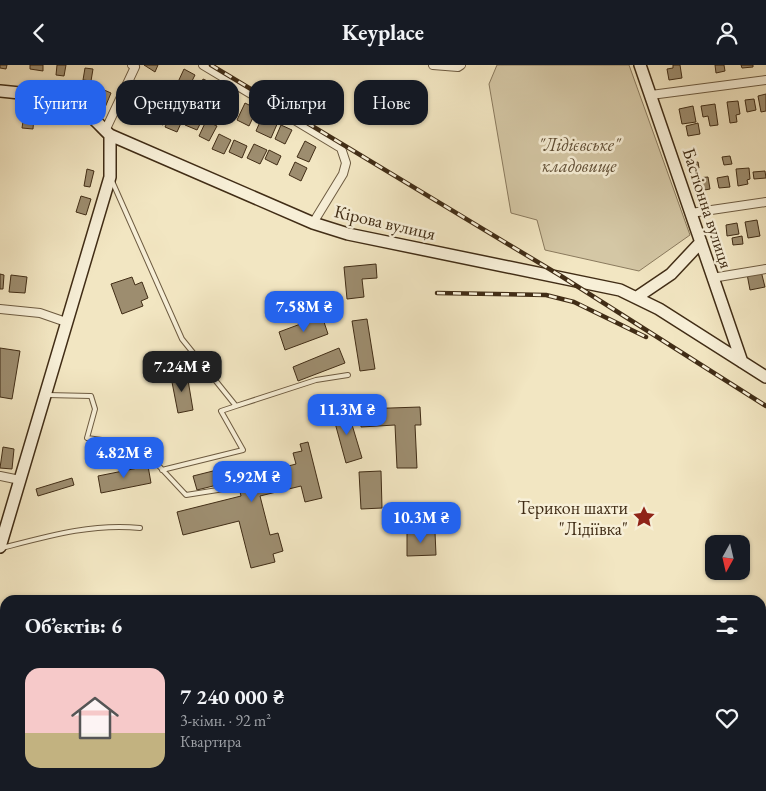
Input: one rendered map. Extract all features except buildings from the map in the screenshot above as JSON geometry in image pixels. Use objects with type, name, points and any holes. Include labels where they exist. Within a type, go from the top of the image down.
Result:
[{"type":"main road","name":"Бастіонна вулиця","points":[[640,65],[742,362]]},
{"type":"main road","name":"Кірова вулиця","points":[[0,91],[46,96],[91,116],[107,133],[313,223],[348,234],[620,290],[637,297],[766,377]]},
{"type":"main road","points":[[0,548],[110,177],[107,133]]},
{"type":"main road","points":[[637,297],[671,274],[701,243]]},
{"type":"street","points":[[203,65],[341,148],[346,163],[344,174],[313,223]]},
{"type":"street","points":[[432,65],[458,67],[461,65]]},
{"type":"street","points":[[107,133],[134,66]]},
{"type":"street","points":[[651,95],[766,79]]},
{"type":"street","points":[[692,213],[766,202]]},
{"type":"street","points":[[712,278],[766,269]]},
{"type":"street","points":[[0,309],[40,313],[66,322]]},
{"type":"street","points":[[0,476],[20,480]]},
{"type":"lane","points":[[110,177],[182,339],[236,406]]},
{"type":"lane","points":[[162,470],[242,450],[221,411],[316,380],[348,375]]},
{"type":"lane","points":[[45,395],[91,396],[95,409],[87,438],[124,443],[145,451],[186,495],[224,489]]},
{"type":"lane","points":[[0,548],[58,533],[120,526],[140,528]]},
{"type":"green space","name":"\"Лідієвське\" кладовище","points":[[497,65],[629,65],[690,235],[639,271],[545,250],[537,220],[511,213],[489,84]]},
{"type":"railway","points":[[211,65],[561,276],[766,406]]},
{"type":"railway","points":[[437,293],[546,295],[574,302],[646,337]]},
{"type":"place","name":"Терикон шахти \"Лідіївка\"","points":[[644,517]]}]
